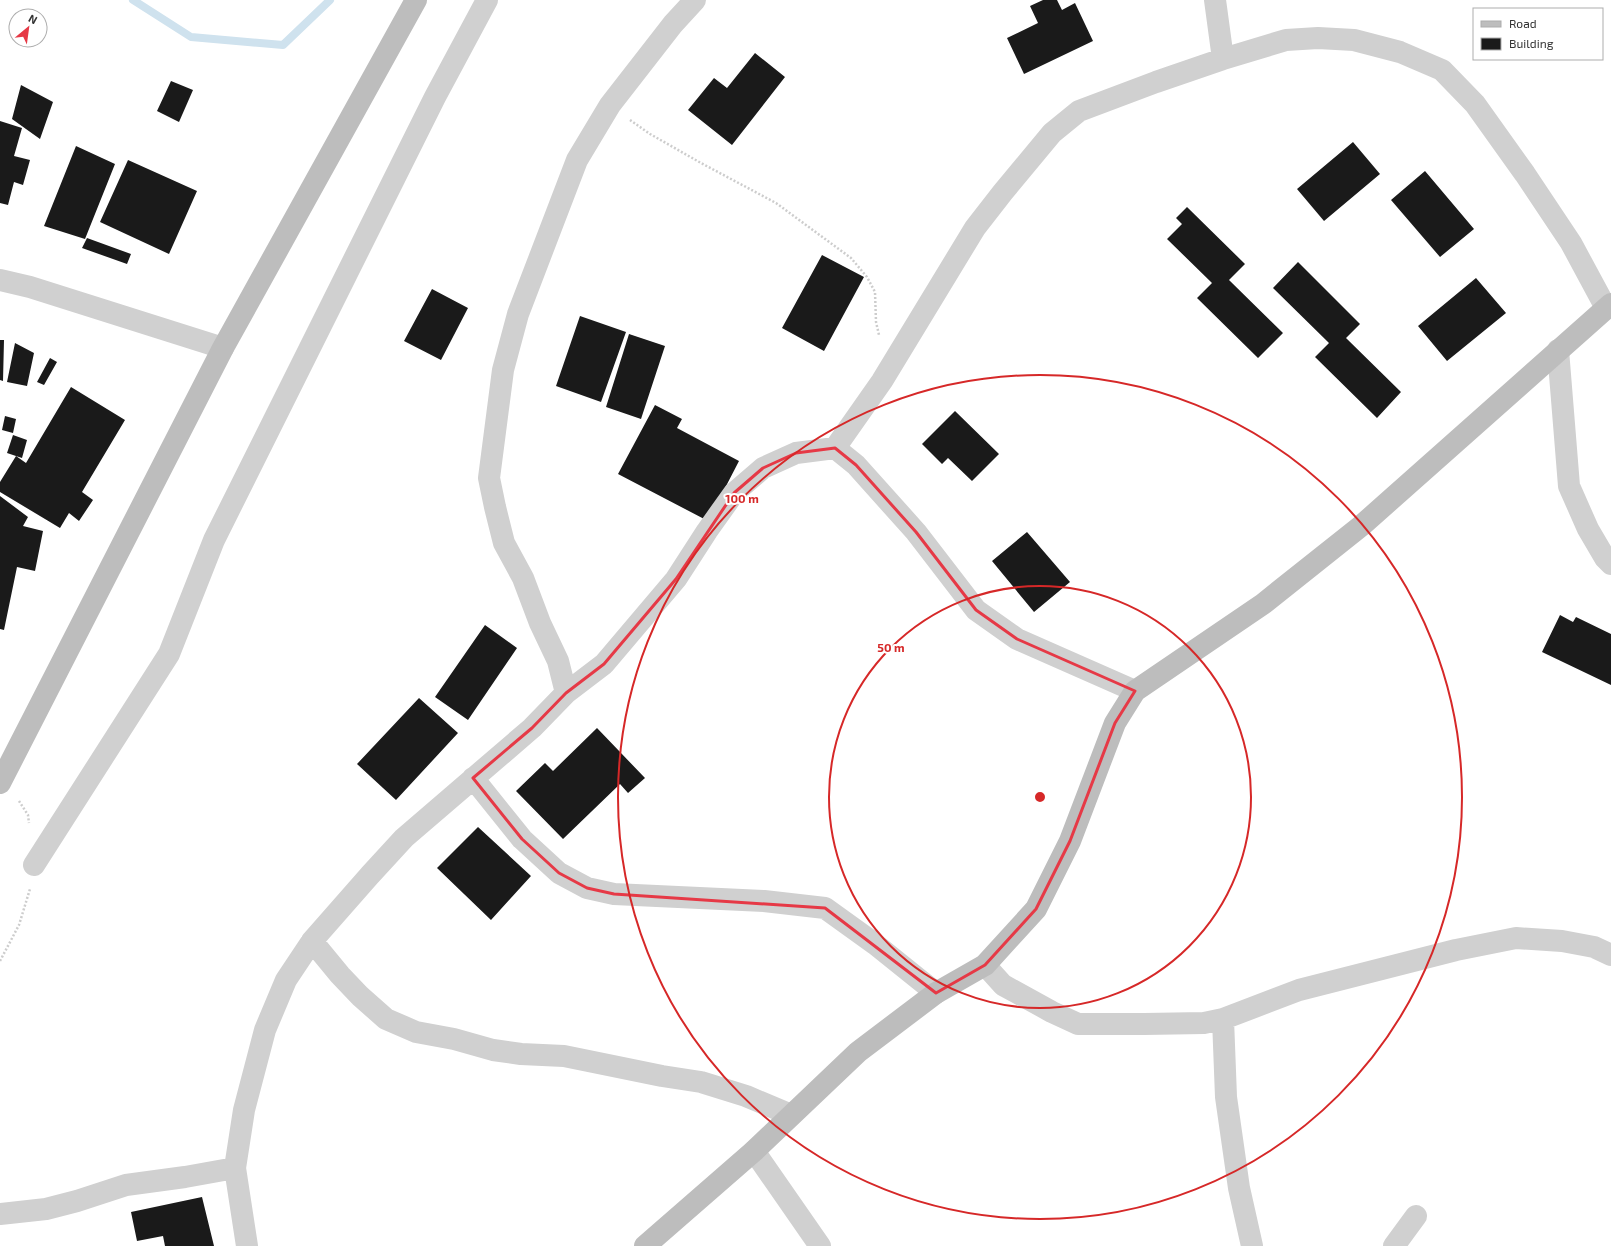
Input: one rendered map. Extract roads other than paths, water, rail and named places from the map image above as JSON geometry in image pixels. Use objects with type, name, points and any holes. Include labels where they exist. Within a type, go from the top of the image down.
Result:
[{"type":"street","points":[[0,783],[223,348],[416,0]]},
{"type":"street","points":[[34,865],[169,654],[214,540],[435,97],[488,0]]},
{"type":"street","points":[[566,693],[558,661],[540,623],[523,578],[504,543],[489,478],[503,370],[518,314],[577,160],[610,105],[694,0]]},
{"type":"street","points":[[1215,0],[1223,59]]},
{"type":"street","points":[[645,1246],[754,1151],[858,1052],[936,993],[984,965],[1036,908],[1070,841],[1114,723],[1135,691],[1263,604],[1361,526],[1609,306],[1571,243],[1525,174],[1474,104],[1442,70],[1400,52],[1354,40],[1318,38],[1286,40],[1223,59],[1079,111],[1052,133],[975,228],[882,381],[835,448]]},
{"type":"street","points":[[0,280],[30,287],[223,348]]},
{"type":"street","points":[[1558,350],[1569,486],[1588,529],[1605,558],[1611,564]]},
{"type":"street","points":[[247,1246],[235,1168],[244,1110],[265,1030],[286,980],[312,941],[404,838],[532,728],[566,693],[604,664],[676,579],[734,493],[763,468],[796,453],[835,448],[856,465],[916,532],[976,610],[1017,639],[1135,691]]},
{"type":"street","points":[[473,778],[522,839],[558,873],[587,888],[614,894],[764,902],[825,908],[875,944],[936,993]]},
{"type":"street","points":[[984,965],[1003,985],[1052,1012],[1078,1024],[1204,1022],[1223,1019],[1299,990],[1456,950],[1516,938],[1562,941],[1594,947],[1611,955]]},
{"type":"street","points":[[312,941],[340,975],[386,1019],[416,1032],[454,1039],[493,1050],[521,1054],[564,1056],[662,1076],[701,1082],[746,1096],[791,1115]]},
{"type":"street","points":[[1223,1019],[1226,1097],[1239,1188],[1252,1246]]},
{"type":"street","points":[[754,1151],[820,1246]]},
{"type":"street","points":[[0,1214],[46,1209],[77,1201],[126,1185],[185,1178],[235,1168]]},
{"type":"street","points":[[1394,1246],[1416,1216]]},
{"type":"waterway","points":[[133,0],[191,37],[283,45],[330,0]]}]
